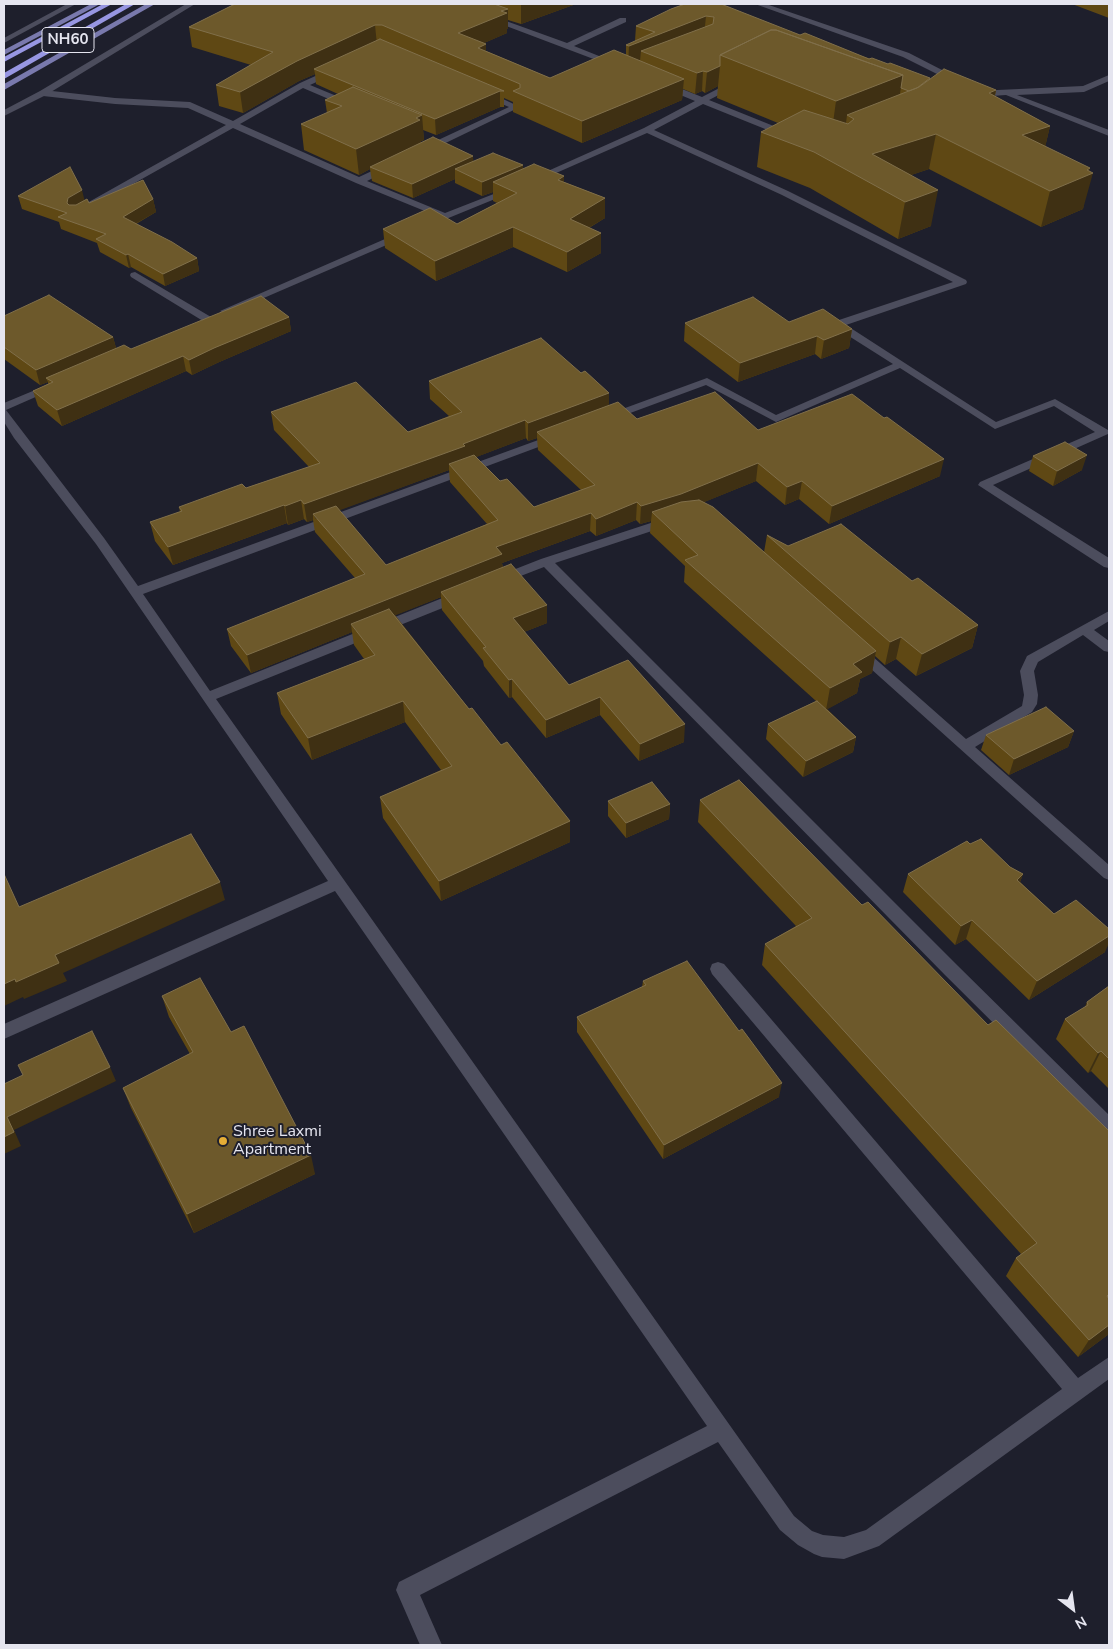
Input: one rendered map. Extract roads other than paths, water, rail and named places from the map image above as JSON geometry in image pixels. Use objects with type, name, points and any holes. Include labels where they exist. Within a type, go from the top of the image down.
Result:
[{"type":"highway","name":"NH60","points":[[4,60],[108,4]]},
{"type":"highway","name":"NH60","points":[[4,76],[131,4]]},
{"type":"main road","points":[[4,54],[96,4]]},
{"type":"main road","points":[[4,87],[152,4]]},
{"type":"street","points":[[4,41],[72,4]]},
{"type":"street","points":[[4,114],[191,4]]},
{"type":"street","points":[[457,4],[621,66]]},
{"type":"street","points":[[759,4],[906,55],[941,73],[939,97]]},
{"type":"street","points":[[568,46],[623,20]]},
{"type":"street","points":[[83,209],[303,85],[338,69]]},
{"type":"street","points":[[135,274],[202,321],[647,130],[744,78]]},
{"type":"street","points":[[967,94],[1084,89],[1109,78]]},
{"type":"street","points":[[657,82],[702,102],[801,140]]},
{"type":"street","points":[[303,85],[358,108]]},
{"type":"street","points":[[413,155],[516,107],[480,91]]},
{"type":"street","points":[[42,93],[115,101],[190,105],[359,181],[444,216]]},
{"type":"street","points":[[1005,93],[1109,133]]},
{"type":"street","points":[[647,130],[785,193],[962,282],[837,324],[995,426],[1055,402],[1104,432],[984,484],[1109,564]]},
{"type":"street","points":[[431,138],[440,142]]},
{"type":"street","points":[[359,181],[395,164]]},
{"type":"street","points":[[594,423],[706,381],[776,419],[901,364]]},
{"type":"street","points":[[4,407],[66,380]]},
{"type":"street","points":[[4,413],[18,436],[100,541],[207,697],[786,1523],[805,1538],[822,1546],[844,1548],[872,1539],[1109,1367]]},
{"type":"street","points":[[135,592],[566,433]]},
{"type":"street","points":[[491,584],[546,562],[684,516]]},
{"type":"street","points":[[546,562],[937,956],[1109,1126]]},
{"type":"street","points":[[207,697],[473,591]]},
{"type":"street","points":[[966,746],[1027,709],[1030,704],[1031,695],[1027,671],[1032,659],[1085,630],[1109,614]]},
{"type":"street","points":[[1085,630],[1109,648]]},
{"type":"street","points":[[848,642],[1109,874]]},
{"type":"street","points":[[4,1032],[338,883]]},
{"type":"street","points":[[718,969],[1076,1391]]},
{"type":"street","points":[[431,1645],[407,1590],[720,1430]]},
{"type":"place","name":"Shree Laxmi Apartment","points":[[223,1141]]}]
